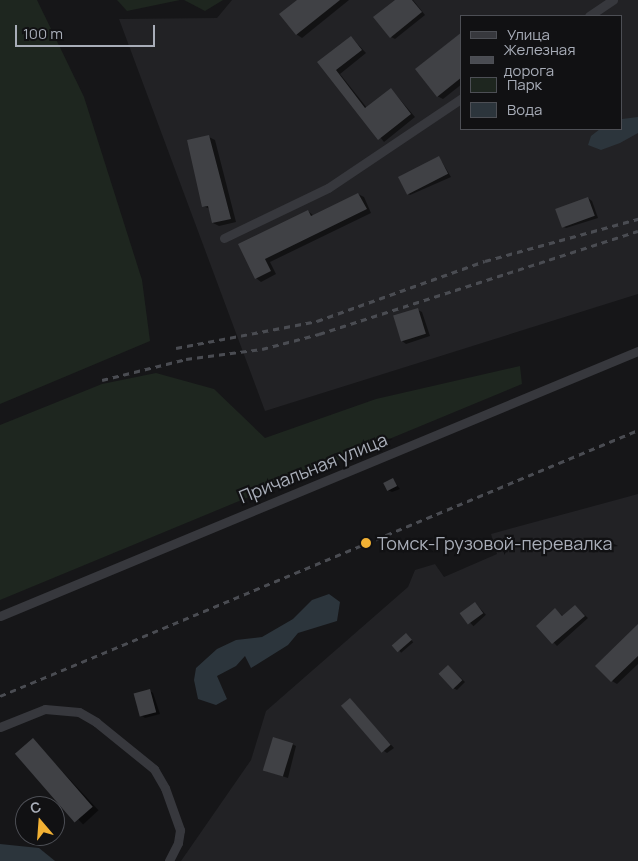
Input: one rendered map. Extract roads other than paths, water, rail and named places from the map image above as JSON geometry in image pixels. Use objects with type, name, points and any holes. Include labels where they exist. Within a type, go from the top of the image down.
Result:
[{"type":"street","points":[[590,15],[613,0]]},
{"type":"street","points":[[224,238],[328,188],[460,99]]},
{"type":"street","name":"Причальная улица","points":[[0,616],[638,351]]},
{"type":"street","points":[[0,727],[45,709],[79,712],[96,722],[154,769],[165,788],[180,830],[178,843],[169,861]]},
{"type":"water","points":[[638,117],[638,133],[620,143],[601,150],[588,145],[591,136],[599,130],[623,130],[623,119]]},
{"type":"water","points":[[329,594],[340,602],[337,621],[298,633],[288,645],[251,668],[245,656],[236,666],[217,676],[227,699],[216,705],[198,699],[194,680],[196,668],[217,649],[236,640],[262,637],[293,619],[312,600]]},
{"type":"water","points":[[0,844],[39,848],[55,861],[0,861]]},
{"type":"railway","points":[[176,348],[317,321],[485,261],[638,219]]},
{"type":"railway","points":[[102,380],[186,359],[262,349],[319,334],[638,231]]},
{"type":"railway","points":[[0,696],[638,430]]},
{"type":"place","name":"Томск-Грузовой-перевалка","points":[[366,543]]}]
